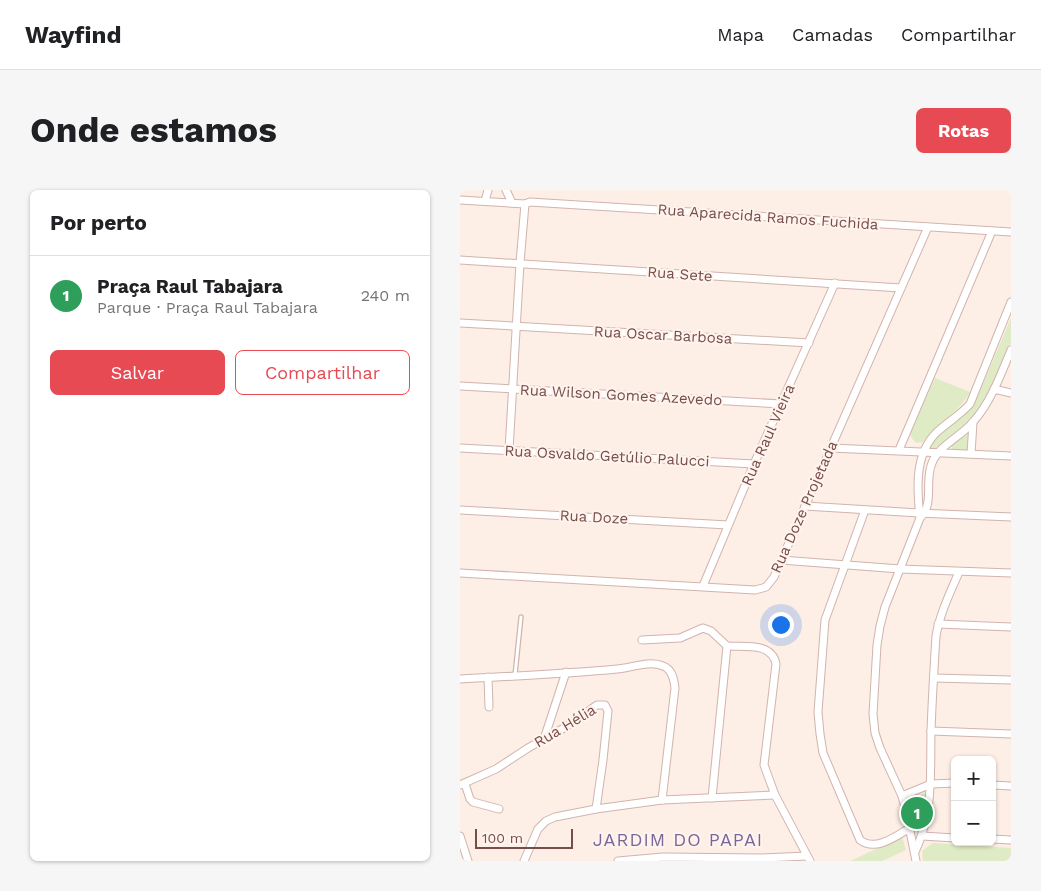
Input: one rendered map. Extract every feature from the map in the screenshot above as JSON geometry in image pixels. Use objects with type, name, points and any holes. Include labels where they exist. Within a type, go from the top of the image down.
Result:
[{"type":"street","points":[[485,201],[488,190]]},
{"type":"street","points":[[506,190],[512,203]]},
{"type":"street","name":"Rua Aparecida Ramos Fuchida","points":[[460,200],[525,204],[530,202],[1011,232]]},
{"type":"street","points":[[509,450],[525,204]]},
{"type":"street","name":"Rua Doze Projetada","points":[[460,573],[762,589],[770,583],[781,560],[928,228]]},
{"type":"street","points":[[899,450],[992,231]]},
{"type":"street","name":"Rua Sete","points":[[460,260],[901,288]]},
{"type":"street","name":"Rua Raul Vieira","points":[[703,586],[754,464],[835,283]]},
{"type":"street","points":[[921,515],[918,473],[923,452],[937,433],[970,404],[1011,302]]},
{"type":"street","name":"Rua Oscar Barbosa","points":[[460,324],[809,343]]},
{"type":"street","points":[[916,861],[902,796],[875,733],[873,714],[880,626],[921,515],[928,506],[932,462],[938,454],[974,422],[994,389],[1011,350]]},
{"type":"street","name":"Rua Wilson Gomes Azevedo","points":[[460,386],[782,404]]},
{"type":"street","points":[[994,389],[1011,393]]},
{"type":"street","points":[[971,454],[974,422]]},
{"type":"street","name":"Rua Osvaldo Getúlio Palucci","points":[[460,448],[754,464]]},
{"type":"street","points":[[831,448],[1011,456]]},
{"type":"street","points":[[805,506],[921,515],[1011,517]]},
{"type":"street","name":"Rua Doze","points":[[460,510],[728,525]]},
{"type":"street","points":[[866,510],[828,609],[823,632],[818,712],[820,734],[823,753],[860,840],[872,846],[910,828]]},
{"type":"street","points":[[781,560],[900,569],[1011,573]]},
{"type":"street","points":[[915,852],[928,814],[938,624],[959,572]]},
{"type":"street","points":[[938,624],[1011,627]]},
{"type":"street","points":[[618,861],[663,857],[808,858],[774,795],[766,774],[764,758],[776,664],[775,658],[766,650],[759,648],[727,646],[711,631],[703,628],[680,638],[642,640]]},
{"type":"street","points":[[712,798],[727,646]]},
{"type":"street","points":[[460,679],[661,665],[671,673],[674,679],[662,800]]},
{"type":"street","points":[[544,739],[566,672]]},
{"type":"street","points":[[488,677],[489,707]]},
{"type":"street","points":[[934,678],[1011,680]]},
{"type":"street","name":"Rua Hélia","points":[[462,785],[496,769],[564,728],[597,705],[602,704],[605,705],[608,711],[596,809]]},
{"type":"street","points":[[932,731],[1011,734]]},
{"type":"street","points":[[902,796],[931,784],[951,783]]},
{"type":"street","points":[[462,785],[473,802],[499,809]]},
{"type":"street","points":[[996,785],[1011,786]]},
{"type":"street","points":[[524,861],[535,834],[546,821],[555,817],[662,800],[774,795]]},
{"type":"street","points":[[460,836],[468,861]]},
{"type":"street","points":[[922,836],[951,838]]},
{"type":"street","points":[[996,839],[1011,840]]},
{"type":"lane","points":[[515,676],[521,617]]},
{"type":"green space","points":[[1011,318],[1011,342],[979,409],[971,420],[937,450],[932,450],[930,446],[935,438],[972,404],[983,384]]},
{"type":"green space","points":[[935,378],[970,392],[960,406],[923,442],[916,443],[911,437],[911,430]]},
{"type":"green space","points":[[968,431],[970,433],[968,450],[952,450],[952,444]]},
{"type":"green space","points":[[925,792],[925,808],[917,833],[909,803]]},
{"type":"green space","points":[[902,837],[906,850],[882,861],[850,861]]},
{"type":"green space","points":[[933,843],[951,844],[951,846],[1011,848],[1011,861],[923,861],[922,851]]},
{"type":"place","name":"Praça Raul Tabajara","points":[[917,813]]},
{"type":"district","name":"JARDIM DO PAPAI","points":[[678,840]]}]
